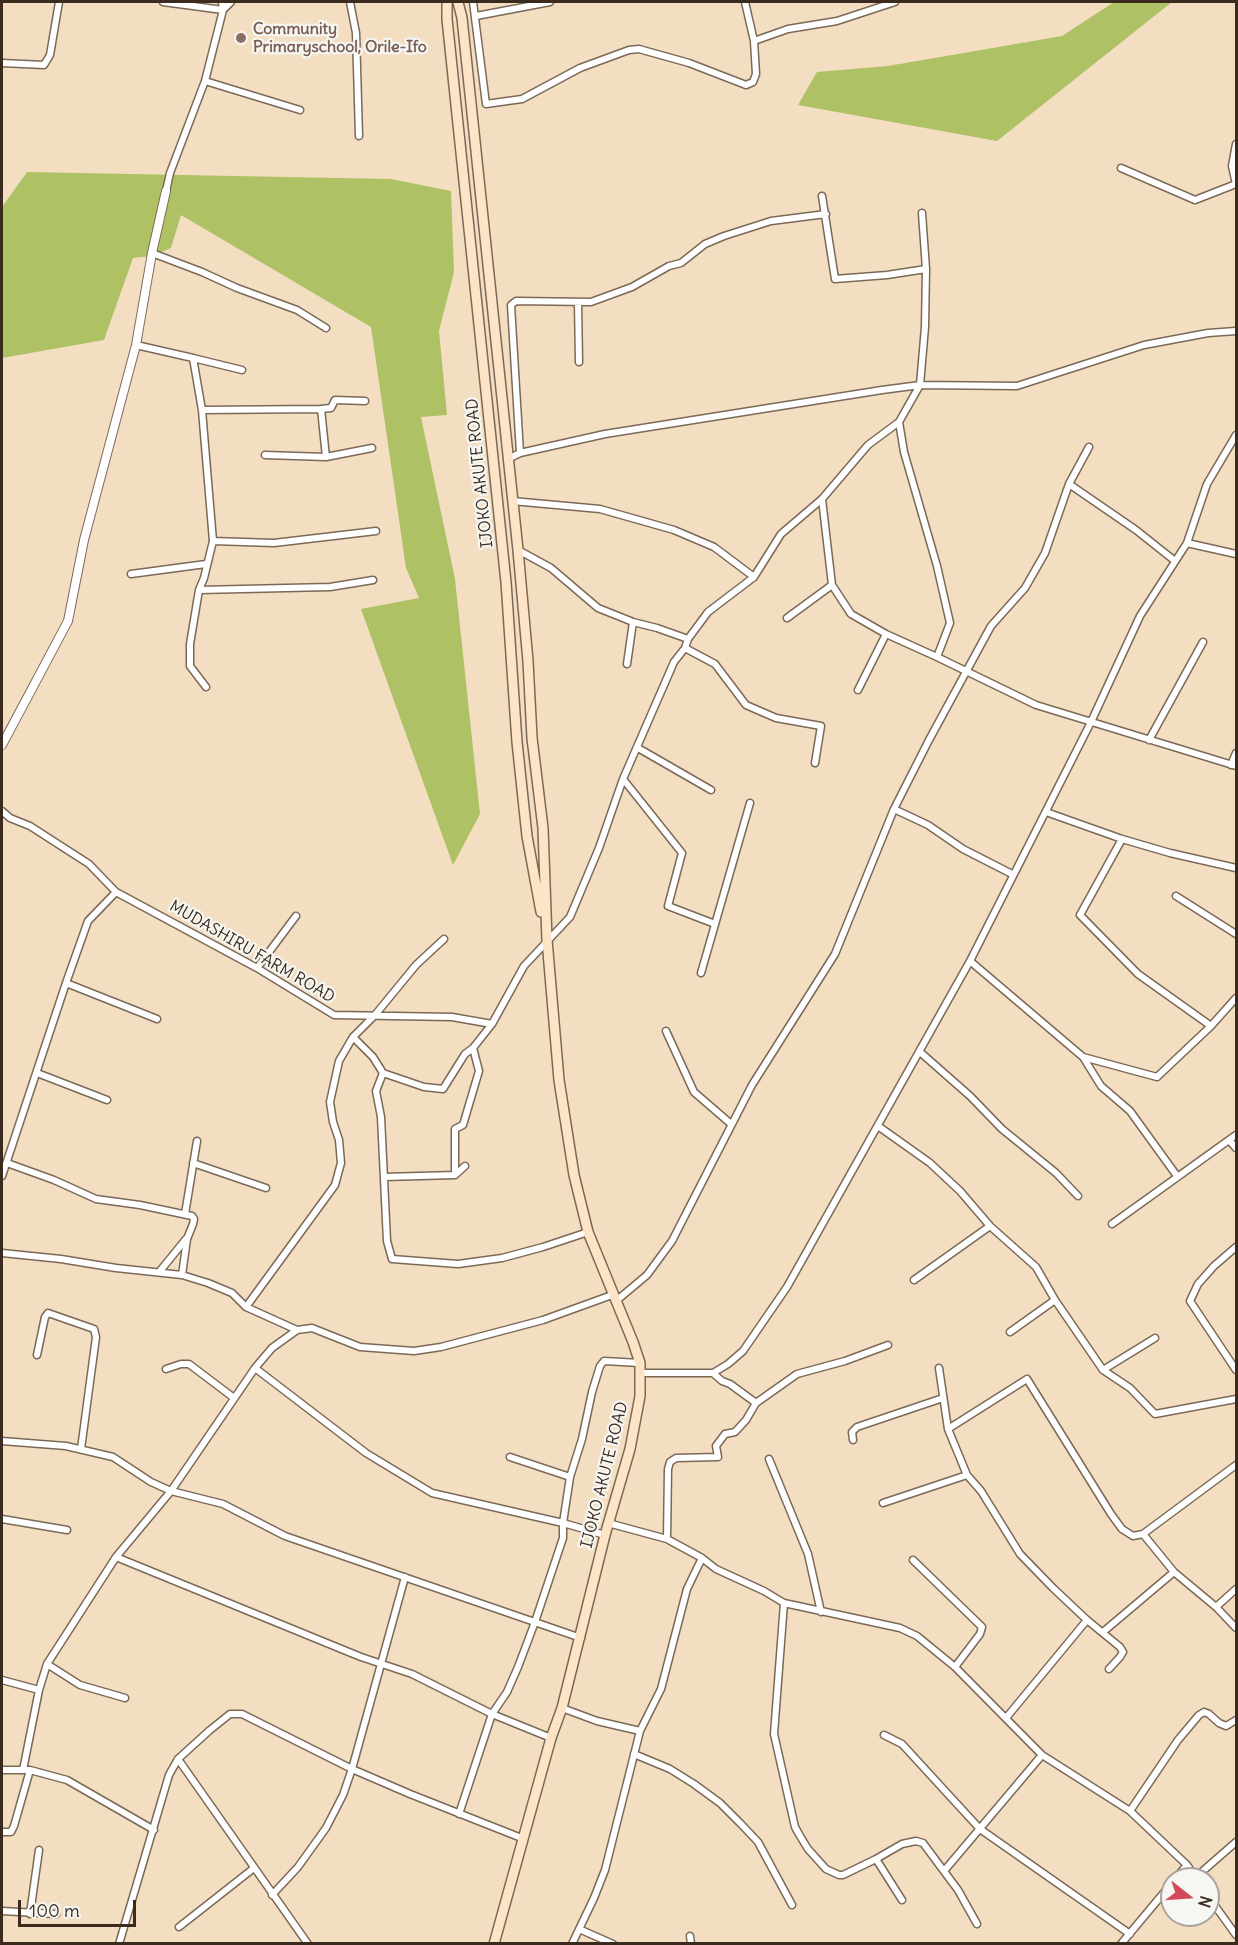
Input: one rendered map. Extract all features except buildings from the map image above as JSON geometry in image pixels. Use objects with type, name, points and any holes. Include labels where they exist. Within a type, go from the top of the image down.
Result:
[{"type":"main road","name":"IJOKO AKUTE ROAD","points":[[447,2],[506,582],[517,742],[527,837],[547,940]]},
{"type":"main road","name":"IJOKO AKUTE ROAD","points":[[458,2],[462,18],[518,550],[532,738],[543,828],[547,940],[559,1080],[574,1175],[588,1232],[640,1363],[640,1396],[630,1449],[608,1523],[562,1708],[551,1738],[494,1944]]},
{"type":"street","points":[[2,63],[44,65],[51,55],[60,2]]},
{"type":"street","points":[[163,2],[223,10]]},
{"type":"street","points":[[2,745],[69,621],[84,540],[136,345],[152,253],[170,173],[205,81],[223,10],[222,2]]},
{"type":"street","points":[[223,10],[231,2]]},
{"type":"street","points":[[350,2],[356,33],[359,136]]},
{"type":"street","points":[[473,2],[486,104],[522,99],[580,68],[629,50],[639,49],[689,63],[746,85],[753,82],[756,74],[754,41],[745,2]]},
{"type":"street","points":[[476,16],[550,2]]},
{"type":"street","points":[[866,2],[868,10]]},
{"type":"street","points":[[754,41],[788,29],[824,24],[895,2]]},
{"type":"street","points":[[205,81],[300,111]]},
{"type":"street","points":[[1121,168],[1195,200],[1236,184],[1232,166],[1236,144]]},
{"type":"street","points":[[822,196],[835,279],[926,269]]},
{"type":"street","points":[[353,1037],[373,1057],[383,1073],[424,1087],[443,1089],[465,1054],[492,1024],[524,966],[570,916],[599,848],[623,779],[674,662],[685,648],[688,639],[708,612],[754,577],[781,534],[822,500],[868,445],[899,423],[920,385],[925,327],[926,269],[922,213]]},
{"type":"street","points":[[520,453],[511,305],[516,301],[591,302],[632,287],[669,266],[681,263],[705,244],[724,236],[771,221],[826,214]]},
{"type":"street","points":[[152,253],[297,310],[326,328]]},
{"type":"street","points":[[578,303],[579,362]]},
{"type":"street","points":[[508,459],[520,453],[605,434],[920,385],[1017,386],[1144,345],[1208,333],[1236,331]]},
{"type":"street","points":[[136,345],[242,370]]},
{"type":"street","points":[[192,358],[202,410],[213,541],[199,590],[190,644],[190,666],[206,687]]},
{"type":"street","points":[[202,410],[321,409],[331,408],[335,400],[365,401]]},
{"type":"street","points":[[321,409],[326,457]]},
{"type":"street","points":[[899,423],[904,452],[942,585],[950,623],[938,657]]},
{"type":"street","points":[[640,1373],[713,1373],[743,1351],[782,1294],[970,961],[1012,874],[1091,722],[1140,616],[1187,543],[1207,484],[1234,444],[1236,435]]},
{"type":"street","points":[[23,1770],[39,1690],[47,1664],[116,1557],[171,1491],[255,1368],[272,1348],[297,1330],[312,1328],[360,1347],[414,1351],[441,1347],[543,1320],[614,1298],[648,1275],[672,1240],[752,1085],[835,954],[894,809],[991,626],[1025,588],[1046,553],[1069,484],[1089,447]]},
{"type":"street","points":[[265,455],[326,457],[372,448]]},
{"type":"street","points":[[1069,484],[1136,530],[1175,561]]},
{"type":"street","points":[[822,500],[832,585],[851,614],[886,634],[1036,705],[1234,765],[1236,753]]},
{"type":"street","points":[[512,501],[600,509],[674,530],[714,547],[754,577]]},
{"type":"street","points":[[213,541],[274,543],[376,531]]},
{"type":"street","points":[[1187,543],[1236,554]]},
{"type":"street","points":[[518,550],[551,568],[598,608],[633,622],[688,639]]},
{"type":"street","points":[[131,573],[206,564]]},
{"type":"street","points":[[199,590],[330,587],[373,580]]},
{"type":"street","points":[[787,618],[832,585]]},
{"type":"street","points":[[627,664],[633,622]]},
{"type":"street","points":[[858,690],[886,634]]},
{"type":"street","points":[[1149,740],[1203,642]]},
{"type":"street","points":[[685,648],[715,664],[746,705],[776,718],[821,726],[815,763]]},
{"type":"street","points":[[638,748],[711,790]]},
{"type":"street","points":[[623,779],[682,853],[668,906],[715,924]]},
{"type":"street","points":[[701,973],[750,803]]},
{"type":"street","points":[[894,809],[928,825],[963,849],[1012,874]]},
{"type":"street","name":"MUDASHIRU FARM ROAD","points":[[2,811],[10,818],[30,826],[89,864],[116,892],[257,968],[334,1015],[452,1017],[492,1024]]},
{"type":"street","points":[[1046,812],[1122,839],[1236,868]]},
{"type":"street","points":[[1122,839],[1080,915],[1138,974],[1211,1026]]},
{"type":"street","points":[[2,1176],[88,921],[116,892]]},
{"type":"street","points":[[1176,896],[1236,934]]},
{"type":"street","points":[[257,968],[296,916]]},
{"type":"street","points":[[246,1307],[335,1185],[341,1163],[339,1140],[330,1102],[339,1061],[353,1037],[375,1015],[416,965],[444,939]]},
{"type":"street","points":[[970,961],[1083,1057],[1101,1086],[1130,1111],[1177,1176]]},
{"type":"street","points":[[66,983],[158,1019]]},
{"type":"street","points":[[1083,1057],[1157,1077],[1211,1026],[1236,998]]},
{"type":"street","points":[[666,1031],[694,1092],[731,1124]]},
{"type":"street","points":[[455,1175],[455,1129],[462,1125],[479,1071],[472,1048]]},
{"type":"street","points":[[920,1052],[970,1096],[1002,1129],[1056,1173],[1078,1196]]},
{"type":"street","points":[[37,1073],[107,1100]]},
{"type":"street","points":[[383,1073],[376,1091],[381,1117],[387,1241],[392,1259],[458,1264],[502,1258],[588,1232]]},
{"type":"street","points":[[878,1126],[930,1163],[960,1191],[990,1226],[1035,1267],[1103,1370],[1130,1388],[1155,1414],[1236,1399]]},
{"type":"street","points":[[1112,1224],[1236,1135]]},
{"type":"street","points":[[1229,1140],[1236,1148]]},
{"type":"street","points":[[185,1214],[197,1141]]},
{"type":"street","points":[[7,1163],[54,1179],[96,1199],[185,1214],[194,1219],[187,1239],[182,1275]]},
{"type":"street","points":[[193,1163],[266,1188]]},
{"type":"street","points":[[384,1177],[455,1175],[465,1166]]},
{"type":"street","points":[[914,1280],[990,1226]]},
{"type":"street","points":[[160,1271],[187,1239]]},
{"type":"street","points":[[1236,1247],[1198,1284],[1190,1301],[1236,1370]]},
{"type":"street","points":[[2,1253],[182,1275],[232,1293],[246,1307],[297,1330]]},
{"type":"street","points":[[1011,1332],[1055,1300]]},
{"type":"street","points":[[37,1355],[45,1317],[48,1313],[94,1329],[96,1337],[81,1449]]},
{"type":"street","points":[[1103,1370],[1155,1338]]},
{"type":"street","points":[[667,1539],[670,1462],[675,1458],[718,1457],[716,1446],[724,1434],[735,1432],[756,1403],[797,1374],[845,1361],[888,1345]]},
{"type":"street","points":[[459,1814],[492,1714],[507,1692],[535,1622],[563,1538],[562,1523],[570,1477],[582,1439],[591,1392],[600,1366],[604,1361],[640,1363]]},
{"type":"street","points":[[166,1369],[189,1364],[234,1398]]},
{"type":"street","points":[[255,1368],[366,1454],[432,1493],[605,1535]]},
{"type":"street","points":[[939,1368],[948,1429],[967,1474],[981,1491],[1020,1554],[1053,1588],[1120,1647],[1123,1652],[1109,1669]]},
{"type":"street","points":[[713,1373],[756,1403]]},
{"type":"street","points":[[948,1429],[1027,1379],[1122,1529],[1133,1536],[1143,1534],[1236,1466]]},
{"type":"street","points":[[853,1440],[852,1432],[857,1427],[943,1398]]},
{"type":"street","points":[[2,1441],[66,1446],[113,1457],[152,1482],[171,1491],[223,1504],[285,1536],[581,1638]]},
{"type":"street","points":[[510,1457],[570,1477]]},
{"type":"street","points":[[769,1459],[808,1554],[821,1612]]},
{"type":"street","points":[[883,1503],[967,1474]]},
{"type":"street","points":[[2,1519],[67,1530]]},
{"type":"street","points":[[608,1523],[667,1539],[702,1558],[716,1569],[784,1603],[880,1624],[917,1636],[955,1667],[1042,1755],[1130,1811],[1187,1865]]},
{"type":"street","points":[[1143,1534],[1174,1572],[1216,1607],[1236,1628]]},
{"type":"street","points":[[116,1557],[361,1657],[412,1674],[492,1714],[551,1738]]},
{"type":"street","points":[[572,1944],[605,1870],[640,1731],[661,1689],[687,1589],[702,1558]]},
{"type":"street","points":[[913,1560],[982,1628],[955,1667]]},
{"type":"street","points":[[1103,1632],[1174,1572]]},
{"type":"street","points":[[272,1895],[298,1867],[326,1828],[343,1795],[405,1576]]},
{"type":"street","points":[[1216,1607],[1236,1589]]},
{"type":"street","points":[[784,1603],[774,1734],[795,1827],[808,1849],[832,1873],[843,1875],[902,1844],[916,1841],[923,1843],[958,1890],[977,1924]]},
{"type":"street","points":[[1006,1718],[1088,1620]]},
{"type":"street","points":[[47,1664],[80,1685],[125,1698]]},
{"type":"street","points":[[2,1680],[39,1690]]},
{"type":"street","points":[[562,1708],[597,1721],[640,1731]]},
{"type":"street","points":[[1130,1811],[1178,1740],[1199,1715],[1204,1712],[1209,1714],[1226,1726],[1236,1720]]},
{"type":"street","points":[[119,1944],[170,1775],[178,1759],[230,1714],[242,1713],[352,1769],[524,1839]]},
{"type":"street","points":[[884,1735],[902,1744],[980,1829],[1130,1934]]},
{"type":"street","points":[[634,1754],[670,1769],[720,1803],[734,1816],[758,1842],[792,1905]]},
{"type":"street","points":[[944,1871],[1042,1755]]},
{"type":"street","points":[[178,1759],[308,1944]]},
{"type":"street","points":[[2,1770],[30,1770],[67,1780],[154,1830]]},
{"type":"street","points":[[2,1832],[11,1832],[14,1826],[30,1770]]},
{"type":"street","points":[[1208,1867],[1236,1842]]},
{"type":"street","points":[[30,1914],[39,1850]]},
{"type":"street","points":[[876,1859],[902,1900]]},
{"type":"street","points":[[179,1927],[254,1868]]},
{"type":"street","points":[[1121,1944],[1160,1898]]},
{"type":"street","points":[[2,1911],[56,1914]]},
{"type":"street","points":[[1220,1913],[1236,1935]]},
{"type":"street","points":[[579,1929],[613,1944]]},
{"type":"street","points":[[690,1936],[692,1944]]},
{"type":"green space","points":[[1114,2],[1172,2],[997,141],[798,105],[817,72],[888,66],[1062,36]]},
{"type":"green space","points":[[27,172],[391,179],[451,191],[454,272],[439,331],[447,415],[421,417],[455,579],[480,814],[453,865],[361,609],[419,598],[406,568],[371,327],[181,215],[171,248],[152,256],[133,258],[104,340],[2,358],[2,207]]},
{"type":"place","name":"Community Primaryschool, Orile-Ifo","points":[[241,38]]}]
